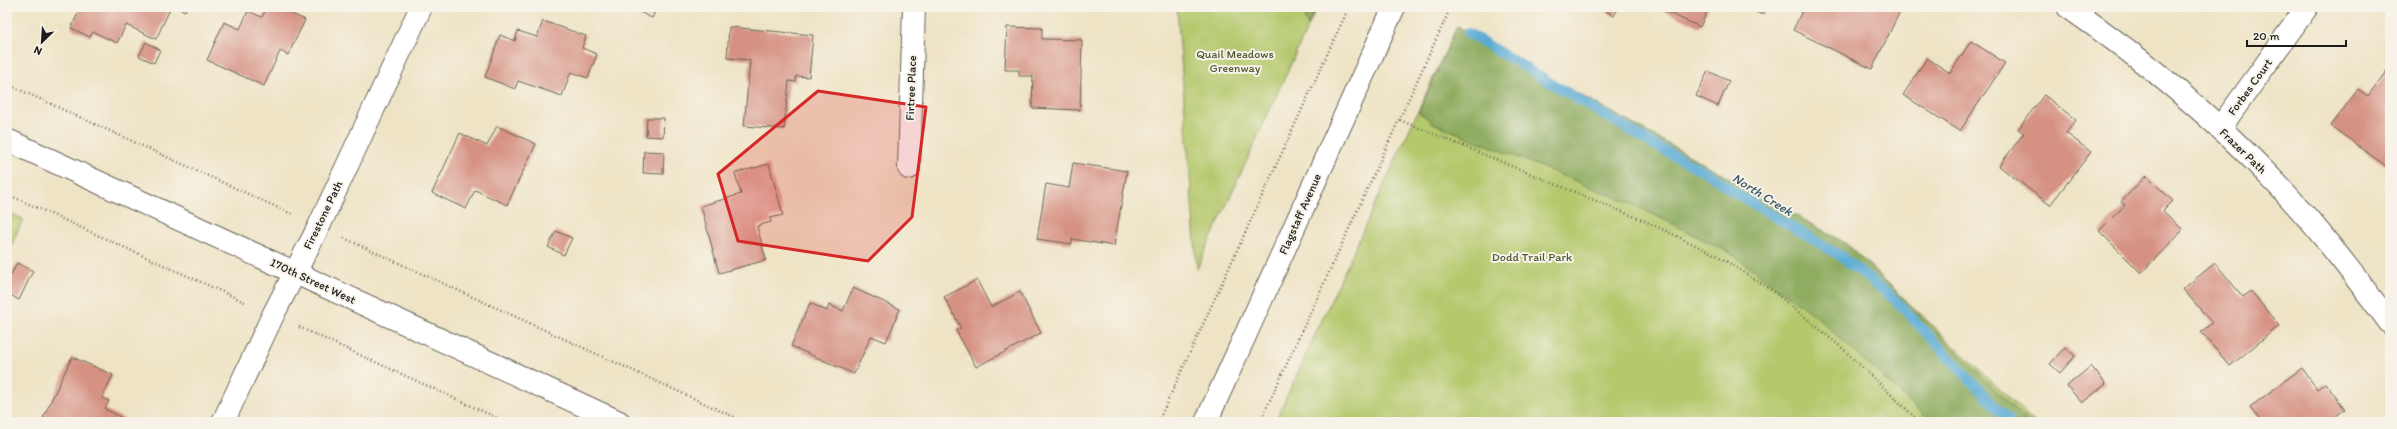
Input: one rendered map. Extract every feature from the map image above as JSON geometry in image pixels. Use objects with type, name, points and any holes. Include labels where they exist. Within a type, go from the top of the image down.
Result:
[{"type":"street","name":"Firestone Path","points":[[223,422],[273,315],[319,226],[421,7]]},
{"type":"street","name":"Firtree Place","points":[[909,168],[914,7]]},
{"type":"street","name":"Flagstaff Avenue","points":[[1206,422],[1394,7]]},
{"type":"street","name":"Frazer Path","points":[[2068,7],[2160,76],[2220,128],[2275,182],[2313,226],[2390,323]]},
{"type":"street","name":"Forbes Court","points":[[2220,128],[2308,7]]},
{"type":"street","name":"170th Street West","points":[[7,140],[619,422]]},
{"type":"path","points":[[1158,422],[1349,7]]},
{"type":"path","points":[[1260,422],[1451,7]]},
{"type":"path","points":[[7,84],[745,422]]},
{"type":"path","points":[[1400,120],[1647,222],[1718,256],[1773,291],[1841,347],[1920,422]]},
{"type":"highlighted area","points":[[818,91],[926,107],[912,217],[868,261],[738,241],[718,174]]},
{"type":"green space","name":"Quail Meadows Greenway","points":[[1177,7],[1317,7],[1197,269]]},
{"type":"green space","points":[[1300,7],[1317,7],[1308,26]]},
{"type":"green space","name":"Dodd Trail Park","points":[[1457,26],[1847,244],[2034,422],[1275,422]]},
{"type":"green space","points":[[1457,26],[1847,244],[2028,422],[1931,422],[1817,317],[1730,253],[1637,206],[1433,123],[1419,112]]},
{"type":"green space","points":[[7,212],[23,219],[7,255]]},
{"type":"building","points":[[81,7],[171,7],[156,39],[126,25],[117,43],[93,32],[90,37],[71,28]]},
{"type":"building","points":[[177,7],[187,7],[185,11]]},
{"type":"building","points":[[267,7],[277,7],[305,20],[288,55],[280,51],[264,86],[207,60],[224,22],[240,29],[248,11],[262,17]]},
{"type":"building","points":[[629,7],[657,7],[652,18]]},
{"type":"building","points":[[1608,7],[1619,7],[1614,16],[1606,11]]},
{"type":"building","points":[[1663,7],[1709,7],[1700,27],[1662,10]]},
{"type":"building","points":[[1745,7],[1767,7],[1763,15]]},
{"type":"building","points":[[1804,7],[1902,7],[1872,69],[1793,30]]},
{"type":"building","points":[[543,21],[586,36],[582,48],[597,54],[588,78],[571,72],[562,96],[518,81],[515,89],[485,77],[500,35],[515,41],[518,31],[537,37]]},
{"type":"building","points":[[729,27],[813,35],[809,77],[796,76],[796,82],[789,81],[784,129],[744,126],[750,60],[727,58]]},
{"type":"building","points":[[1007,27],[1042,28],[1042,39],[1082,40],[1080,110],[1032,108],[1033,76],[1019,76],[1019,70],[1005,70]]},
{"type":"building","points":[[1971,41],[2005,63],[1960,131],[1903,95],[1927,58],[1950,73]]},
{"type":"building","points":[[146,42],[160,50],[154,63],[139,56]]},
{"type":"building","points":[[2390,66],[2390,169],[2331,126],[2358,89],[2368,96]]},
{"type":"building","points":[[1708,71],[1729,81],[1718,106],[1696,96]]},
{"type":"building","points":[[2044,95],[2076,120],[2066,133],[2091,152],[2050,205],[1999,166],[2024,133],[2018,129]]},
{"type":"building","points":[[647,118],[664,118],[663,137],[646,136]]},
{"type":"building","points":[[497,126],[536,144],[507,205],[475,190],[466,209],[432,193],[460,133],[487,146]]},
{"type":"building","points":[[644,151],[664,152],[663,174],[643,173]]},
{"type":"building","points":[[1073,163],[1127,171],[1114,246],[1072,239],[1072,244],[1037,239],[1046,184],[1069,188]]},
{"type":"building","points":[[769,164],[783,215],[770,218],[771,222],[757,226],[766,260],[719,273],[701,206],[741,194],[735,173]]},
{"type":"building","points":[[2146,176],[2173,201],[2163,211],[2183,230],[2141,273],[2099,231],[2125,205],[2121,202]]},
{"type":"building","points":[[556,231],[572,238],[564,255],[548,247]]},
{"type":"building","points":[[17,263],[33,271],[19,300],[7,293],[7,282]]},
{"type":"building","points":[[2215,263],[2243,297],[2251,291],[2279,326],[2230,366],[2201,332],[2212,323],[2183,289]]},
{"type":"building","points":[[977,280],[991,307],[1020,292],[1041,333],[976,367],[956,330],[961,328],[944,297]]},
{"type":"building","points":[[853,288],[900,309],[886,342],[871,336],[854,374],[791,346],[810,303],[827,311],[829,305],[843,311]]},
{"type":"building","points":[[2065,347],[2075,356],[2060,373],[2050,364]]},
{"type":"building","points":[[72,357],[113,375],[102,398],[109,401],[105,409],[124,419],[123,422],[51,422],[43,418]]},
{"type":"building","points":[[2091,366],[2106,384],[2082,403],[2067,386]]},
{"type":"building","points":[[2302,368],[2317,389],[2325,383],[2345,409],[2329,422],[2262,422],[2250,407]]},
{"type":"waterway","name":"North Creek","points":[[1468,33],[1654,145],[1711,175],[1735,193],[1839,255],[1895,300],[2010,422]]}]
